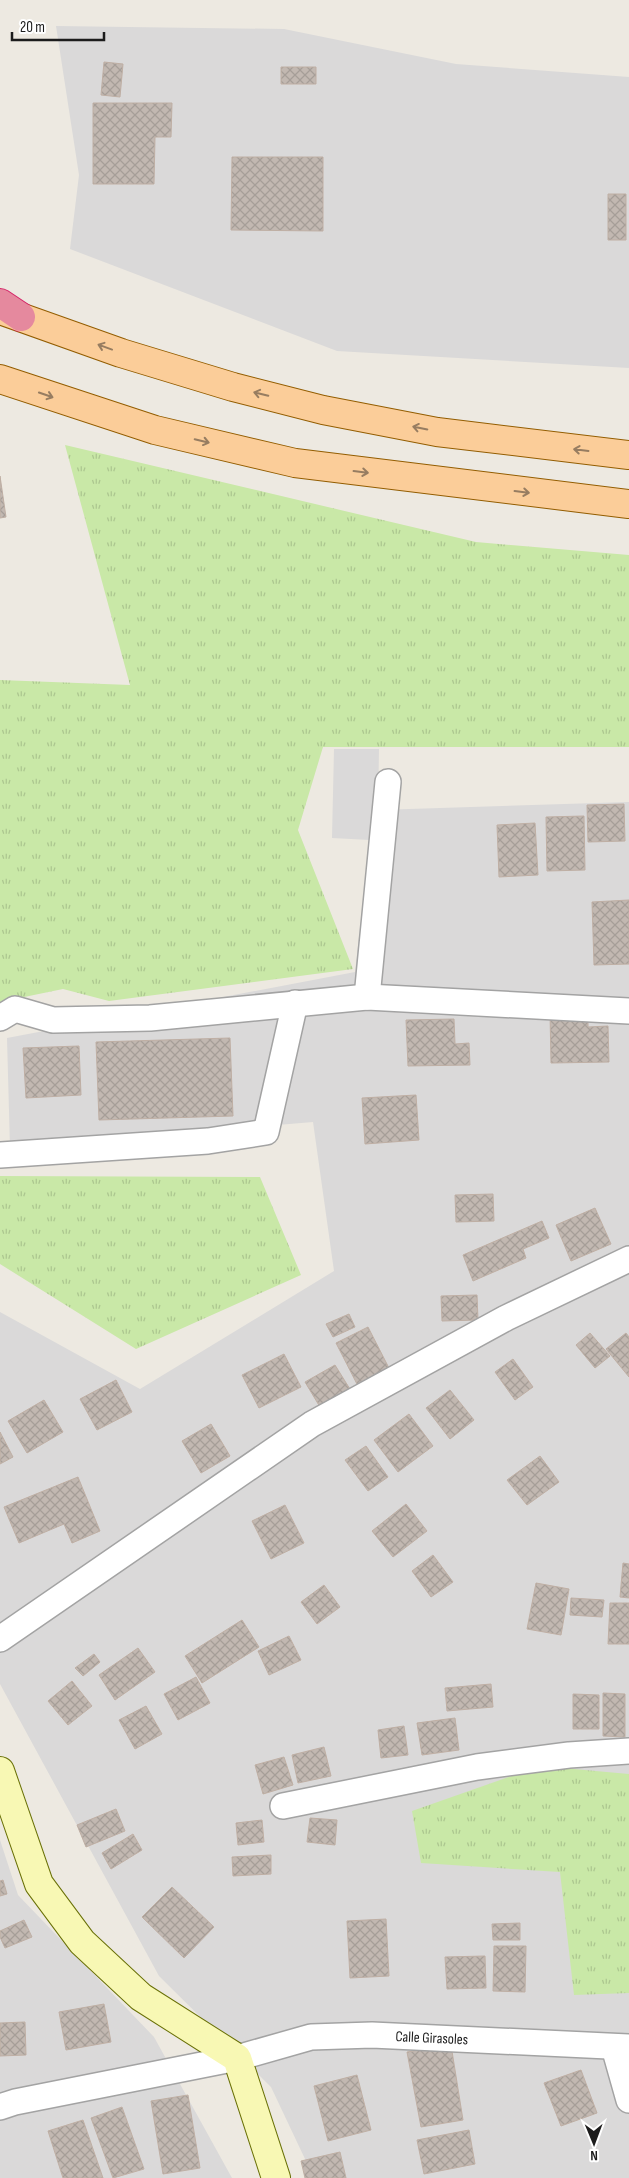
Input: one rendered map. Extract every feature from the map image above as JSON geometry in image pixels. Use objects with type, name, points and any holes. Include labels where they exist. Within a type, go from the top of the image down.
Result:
[{"type":"main road","points":[[7,310],[121,353],[233,387],[323,410],[437,432],[629,456]]},
{"type":"main road","points":[[0,379],[155,430],[295,463],[629,504]]},
{"type":"street","points":[[367,997],[388,782]]},
{"type":"street","points":[[0,1018],[15,1009],[53,1020],[150,1018],[367,997],[629,1011]]},
{"type":"street","points":[[0,1155],[208,1141],[266,1132],[295,1004]]},
{"type":"street","points":[[0,1639],[312,1424],[506,1318],[629,1260]]},
{"type":"street","points":[[283,1806],[477,1767],[569,1755],[629,1752]]},
{"type":"street","points":[[0,1771],[39,1884],[82,1942],[141,1997],[237,2058],[276,2178]]},
{"type":"street","name":"Calle Girasoles","points":[[5,2102],[237,2058],[311,2037],[372,2035],[622,2047]]},
{"type":"street","points":[[622,2047],[629,2100]]},
{"type":"shaded area","points":[[56,26],[284,29],[456,64],[629,77],[629,368],[337,351],[70,249],[79,175]]},
{"type":"shaded area","points":[[334,749],[379,749],[378,810],[629,802],[629,2178],[314,2178],[271,2087],[159,1976],[0,1684],[0,1312],[140,1389],[334,1271],[313,1122],[10,1148],[7,1038],[355,972],[370,840],[332,838]]},
{"type":"shaded area","points":[[0,1840],[18,1895],[154,2037],[232,2178],[0,2178]]},
{"type":"green space","points":[[65,445],[476,542],[629,555],[629,747],[323,747],[298,830],[353,969],[109,1001],[63,989],[0,1002],[0,680],[130,685]]},
{"type":"green space","points":[[0,1176],[260,1177],[301,1275],[136,1349],[0,1264]]},
{"type":"green space","points":[[540,1766],[629,1774],[629,1993],[574,1995],[560,1872],[421,1863],[412,1811]]},
{"type":"building","points":[[104,62],[123,64],[120,97],[101,95]]},
{"type":"building","points":[[281,67],[316,67],[316,84],[281,84]]},
{"type":"building","points":[[93,103],[172,103],[171,137],[155,137],[154,184],[93,184]]},
{"type":"building","points":[[232,157],[323,157],[323,231],[231,230]]},
{"type":"building","points":[[608,194],[626,194],[626,240],[608,240]]},
{"type":"building","points":[[0,476],[6,517],[0,518]]},
{"type":"building","points":[[624,804],[625,841],[588,842],[587,805]]},
{"type":"building","points":[[584,816],[585,870],[547,871],[546,817]]},
{"type":"building","points":[[535,823],[538,875],[499,877],[497,825]]},
{"type":"building","points":[[629,900],[629,964],[594,965],[592,902]]},
{"type":"building","points":[[588,1011],[588,1027],[608,1026],[609,1062],[551,1063],[550,1012]]},
{"type":"building","points":[[454,1019],[455,1044],[469,1043],[470,1065],[408,1066],[406,1020]]},
{"type":"building","points":[[230,1038],[233,1116],[99,1120],[96,1042]]},
{"type":"building","points":[[79,1046],[81,1095],[26,1098],[23,1048]]},
{"type":"building","points":[[416,1095],[419,1140],[365,1144],[362,1098]]},
{"type":"building","points":[[493,1194],[494,1221],[456,1222],[455,1195]]},
{"type":"building","points":[[595,1208],[611,1244],[571,1261],[556,1225]]},
{"type":"building","points":[[542,1221],[549,1238],[523,1249],[526,1258],[473,1281],[463,1255]]},
{"type":"building","points":[[477,1295],[478,1320],[442,1321],[441,1296]]},
{"type":"building","points":[[349,1314],[355,1327],[333,1337],[326,1324]]},
{"type":"building","points":[[368,1327],[391,1372],[359,1388],[336,1343]]},
{"type":"building","points":[[590,1333],[610,1356],[595,1368],[576,1345]]},
{"type":"building","points":[[626,1333],[629,1337],[629,1377],[606,1349]]},
{"type":"building","points":[[284,1354],[301,1387],[259,1408],[242,1375]]},
{"type":"building","points":[[513,1359],[533,1387],[515,1400],[495,1372]]},
{"type":"building","points":[[335,1365],[353,1394],[323,1412],[305,1382]]},
{"type":"building","points":[[116,1380],[132,1412],[97,1430],[80,1399]]},
{"type":"building","points":[[450,1390],[474,1420],[450,1439],[426,1408]]},
{"type":"building","points":[[44,1400],[63,1432],[27,1453],[8,1421]]},
{"type":"building","points":[[409,1414],[433,1446],[398,1472],[374,1440]]},
{"type":"building","points":[[211,1424],[230,1456],[201,1473],[182,1441]]},
{"type":"building","points":[[0,1432],[13,1457],[0,1464]]},
{"type":"building","points":[[366,1446],[388,1477],[368,1491],[345,1460]]},
{"type":"building","points":[[540,1456],[559,1482],[527,1505],[507,1480]]},
{"type":"building","points":[[78,1477],[100,1531],[72,1543],[64,1524],[19,1543],[4,1507]]},
{"type":"building","points":[[406,1504],[427,1531],[393,1557],[372,1531]]},
{"type":"building","points":[[285,1505],[304,1543],[271,1559],[252,1521]]},
{"type":"building","points":[[433,1555],[453,1582],[431,1597],[412,1571]]},
{"type":"building","points":[[623,1563],[629,1564],[629,1598],[620,1597]]},
{"type":"building","points":[[536,1583],[569,1589],[561,1635],[527,1629]]},
{"type":"building","points":[[324,1585],[340,1607],[317,1624],[301,1602]]},
{"type":"building","points":[[571,1598],[604,1600],[602,1617],[570,1615]]},
{"type":"building","points":[[610,1603],[629,1603],[629,1644],[608,1644]]},
{"type":"building","points":[[242,1620],[259,1647],[202,1683],[185,1656]]},
{"type":"building","points":[[289,1636],[301,1660],[269,1675],[258,1651]]},
{"type":"building","points":[[138,1648],[155,1672],[115,1700],[99,1675]]},
{"type":"building","points":[[94,1654],[100,1662],[83,1676],[75,1668]]},
{"type":"building","points":[[196,1677],[210,1703],[178,1720],[164,1694]]},
{"type":"building","points":[[72,1681],[92,1706],[68,1725],[48,1701]]},
{"type":"building","points":[[491,1684],[493,1707],[447,1711],[445,1688]]},
{"type":"building","points":[[603,1693],[625,1694],[625,1737],[603,1736]]},
{"type":"building","points":[[573,1694],[599,1695],[599,1729],[573,1729]]},
{"type":"building","points":[[146,1706],[162,1734],[135,1749],[119,1720]]},
{"type":"building","points":[[455,1718],[459,1750],[422,1755],[417,1723]]},
{"type":"building","points":[[404,1726],[408,1755],[381,1758],[378,1730]]},
{"type":"building","points":[[324,1747],[331,1776],[298,1783],[292,1755]]},
{"type":"building","points":[[284,1757],[293,1785],[263,1794],[255,1765]]},
{"type":"building","points":[[116,1809],[125,1831],[86,1847],[77,1825]]},
{"type":"building","points":[[310,1818],[337,1820],[335,1845],[307,1842]]},
{"type":"building","points":[[262,1820],[264,1842],[238,1845],[236,1823]]},
{"type":"building","points":[[133,1834],[142,1850],[111,1869],[102,1853]]},
{"type":"building","points":[[271,1855],[271,1874],[233,1876],[232,1857]]},
{"type":"building","points":[[3,1880],[7,1894],[0,1896],[0,1881]]},
{"type":"building","points":[[172,1887],[214,1927],[184,1958],[142,1917]]},
{"type":"building","points":[[386,1919],[389,1976],[350,1978],[347,1921]]},
{"type":"building","points":[[24,1920],[32,1937],[5,1948],[0,1937],[0,1931]]},
{"type":"building","points":[[520,1923],[520,1940],[493,1940],[492,1924]]},
{"type":"building","points":[[494,1946],[526,1946],[525,1992],[493,1991]]},
{"type":"building","points":[[485,1956],[486,1988],[447,1989],[445,1957]]},
{"type":"building","points":[[104,2004],[111,2042],[66,2050],[59,2012]]},
{"type":"building","points":[[25,2022],[26,2055],[0,2056],[0,2023]]},
{"type":"building","points":[[451,2045],[463,2120],[421,2127],[407,2052]]},
{"type":"building","points":[[581,2070],[597,2113],[561,2126],[544,2083]]},
{"type":"building","points":[[357,2075],[371,2130],[328,2141],[314,2086]]},
{"type":"building","points":[[188,2095],[200,2168],[163,2174],[151,2101]]},
{"type":"building","points":[[122,2107],[144,2169],[113,2178],[91,2118]]},
{"type":"building","points":[[83,2120],[103,2178],[63,2178],[48,2131]]},
{"type":"building","points":[[469,2130],[475,2164],[424,2174],[417,2140]]},
{"type":"building","points":[[340,2152],[346,2178],[305,2178],[301,2161]]}]
